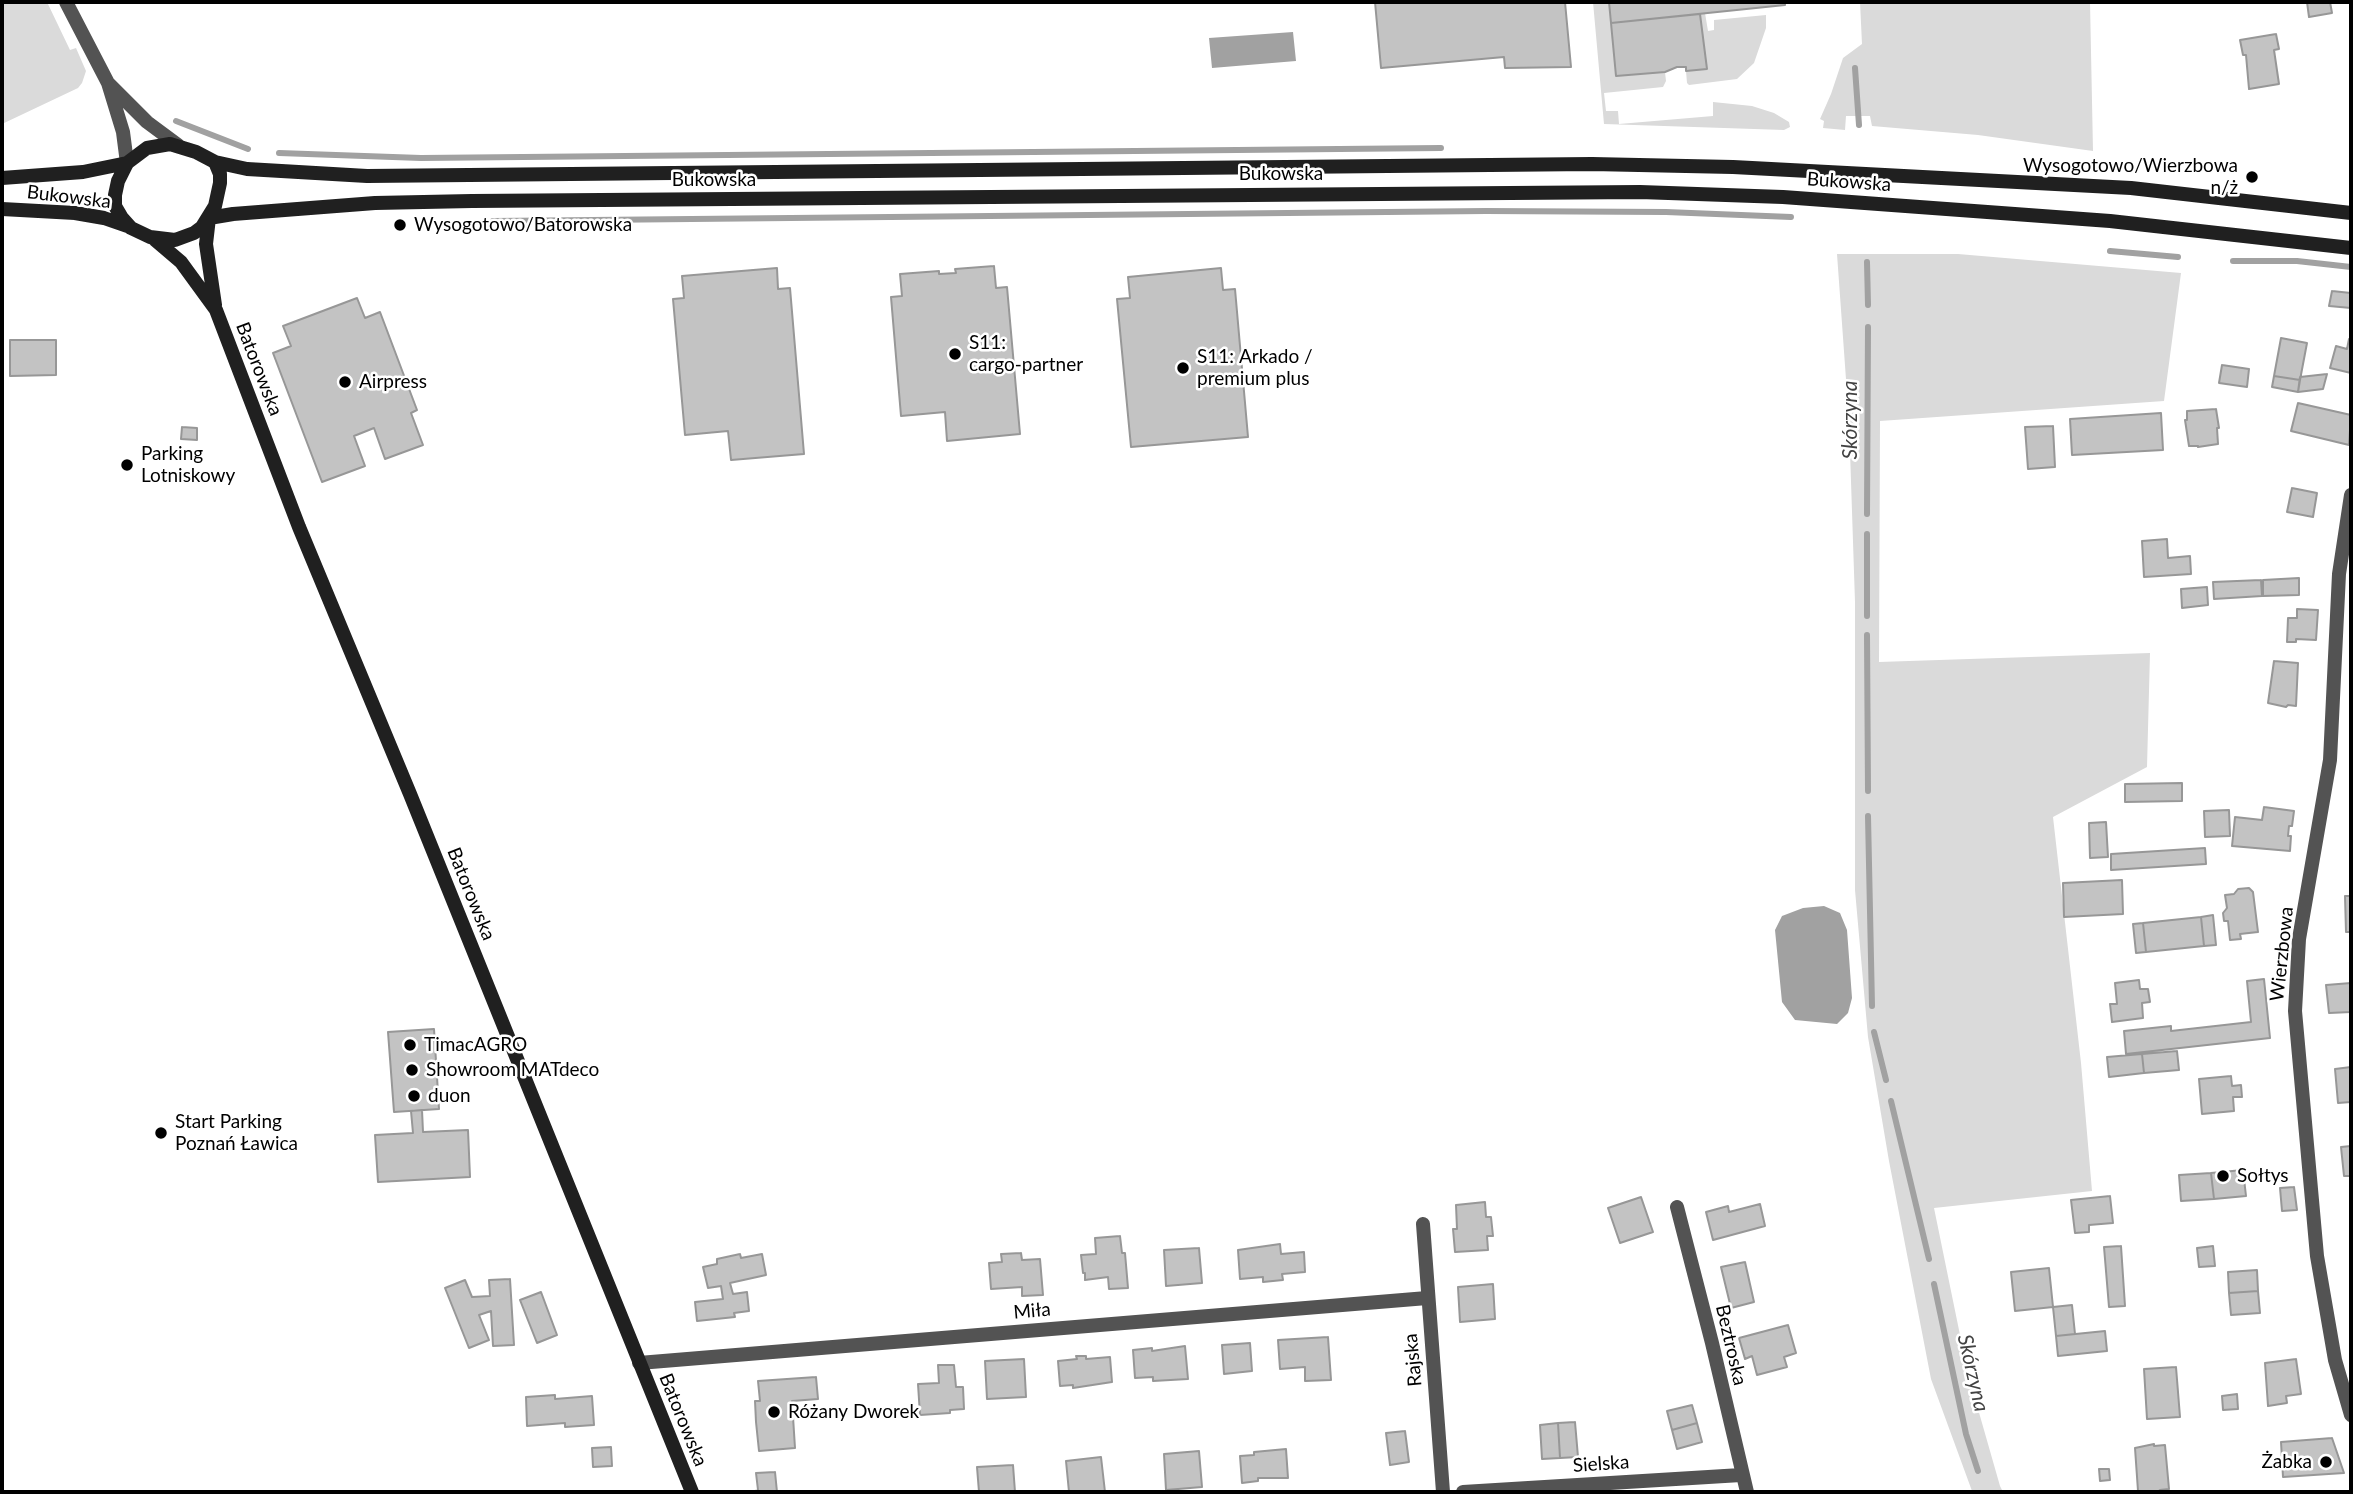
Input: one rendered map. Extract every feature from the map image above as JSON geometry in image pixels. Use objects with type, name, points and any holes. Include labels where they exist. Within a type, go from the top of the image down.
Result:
[{"type":"main road","points":[[178,145],[215,162],[220,183],[215,206],[202,227],[175,240],[150,237],[131,228],[122,218],[116,206],[118,181],[127,163],[147,148],[178,145]]},
{"type":"main road","name":"Bukowska","points":[[215,162],[247,170],[367,176],[1578,164],[1720,167],[2132,188],[2351,213]]},
{"type":"main road","name":"Bukowska","points":[[2,178],[83,172],[127,163]]},
{"type":"main road","name":"Bukowska","points":[[209,218],[375,203],[472,201],[1640,192],[1783,197],[2007,213],[2190,229],[2351,248]]},
{"type":"main road","name":"Bukowska","points":[[2,209],[85,215],[104,218],[131,228]]},
{"type":"main road","name":"Batorowska","points":[[209,218],[207,253],[216,310],[299,527],[411,794],[692,1492]]},
{"type":"main road","name":"Batorowska","points":[[150,237],[181,262],[216,310]]},
{"type":"street","points":[[66,2],[108,83],[123,132],[127,163]]},
{"type":"street","points":[[108,83],[147,122],[178,145]]},
{"type":"street","name":"Wierzbowa","points":[[2351,495],[2339,574],[2330,760],[2300,939],[2295,1004],[2317,1256],[2335,1360],[2351,1415]]},
{"type":"street","name":"Beztroska","points":[[1677,1207],[1746,1492]]},
{"type":"street","name":"Rajska","points":[[1423,1224],[1443,1492]]},
{"type":"street","name":"Miła","points":[[639,1363],[1427,1298]]},
{"type":"street","name":"Sielska","points":[[1463,1492],[1741,1475]]},
{"type":"shaded area","points":[[2,2],[47,2],[70,50],[76,48],[86,71],[78,88],[2,124]]},
{"type":"shaded area","points":[[1593,2],[1609,2],[1616,76],[1665,72],[1666,81],[1663,87],[1604,93],[1606,111],[1618,111],[1619,124],[1713,116],[1713,102],[1752,106],[1774,113],[1789,122],[1790,127],[1784,130],[1604,124]]},
{"type":"shaded area","points":[[1860,2],[2090,2],[2093,151],[1978,135],[1872,126],[1870,116],[1846,116],[1845,130],[1823,128],[1824,121],[1820,119],[1843,58],[1862,44]]},
{"type":"shaded area","points":[[1705,13],[1708,31],[1714,30],[1714,20],[1766,15],[1766,28],[1754,63],[1737,79],[1689,85],[1686,71],[1707,69],[1700,14]]},
{"type":"shaded area","points":[[1293,32],[1296,61],[1212,68],[1209,38]]},
{"type":"shaded area","points":[[1837,254],[1958,254],[2181,273],[2164,401],[1880,421],[1879,662],[2150,653],[2147,767],[2053,817],[2081,1063],[2092,1191],[1934,1208],[1968,1374],[2003,1492],[1972,1491],[1931,1379],[1868,1037],[1855,890],[1855,602],[1849,421]]},
{"type":"shaded area","points":[[1824,906],[1840,913],[1847,930],[1852,998],[1848,1013],[1837,1024],[1795,1020],[1782,1002],[1775,930],[1782,916],[1803,908]]},
{"type":"building","points":[[1375,2],[1565,2],[1571,67],[1505,68],[1504,57],[1381,68]]},
{"type":"building","points":[[1609,2],[1785,2],[1785,5],[1611,23]]},
{"type":"building","points":[[2307,2],[2330,2],[2332,13],[2309,17]]},
{"type":"building","points":[[1700,14],[1707,69],[1686,71],[1686,67],[1677,67],[1665,72],[1616,76],[1611,23]]},
{"type":"building","points":[[2276,34],[2279,49],[2274,50],[2279,84],[2249,89],[2246,55],[2243,55],[2240,40]]},
{"type":"building","name":"S11: cargo-partner","points":[[994,266],[996,288],[1007,287],[1020,434],[947,441],[945,412],[901,416],[891,297],[902,296],[900,274],[939,271],[939,274],[956,273],[955,269]]},
{"type":"building","points":[[777,268],[778,289],[790,288],[804,454],[731,460],[728,431],[685,435],[673,299],[684,298],[682,276]]},
{"type":"building","name":"S11: Arkado / premium plus","points":[[1221,268],[1223,290],[1235,289],[1248,437],[1131,447],[1117,299],[1130,298],[1128,277]]},
{"type":"building","points":[[2332,291],[2351,293],[2351,308],[2329,306]]},
{"type":"building","name":"Airpress","points":[[357,298],[365,318],[380,312],[417,410],[411,413],[423,445],[385,459],[374,428],[354,436],[365,466],[322,482],[273,353],[291,346],[283,326]]},
{"type":"building","points":[[2281,338],[2307,343],[2300,380],[2274,376]]},
{"type":"building","points":[[2349,339],[2351,373],[2330,368],[2336,346],[2347,349]]},
{"type":"building","points":[[10,340],[56,340],[56,375],[10,376]]},
{"type":"building","points":[[2222,365],[2249,369],[2247,387],[2219,383]]},
{"type":"building","points":[[2327,374],[2323,389],[2298,392],[2300,377]]},
{"type":"building","points":[[2274,376],[2300,380],[2298,392],[2272,387]]},
{"type":"building","points":[[2298,403],[2351,415],[2349,445],[2291,431]]},
{"type":"building","points":[[2216,409],[2218,444],[2189,446],[2185,420],[2187,411]]},
{"type":"building","points":[[2161,413],[2163,450],[2072,455],[2070,419]]},
{"type":"building","points":[[2053,426],[2055,467],[2028,469],[2025,427]]},
{"type":"building","points":[[182,427],[197,428],[197,440],[181,439]]},
{"type":"building","points":[[2292,488],[2317,493],[2313,517],[2287,512]]},
{"type":"building","points":[[2167,539],[2168,558],[2190,556],[2191,574],[2144,577],[2142,541]]},
{"type":"building","points":[[2299,578],[2299,595],[2263,596],[2263,580]]},
{"type":"building","points":[[2261,580],[2262,596],[2214,599],[2213,582]]},
{"type":"building","points":[[2207,587],[2208,605],[2182,608],[2181,589]]},
{"type":"building","points":[[2297,609],[2318,610],[2316,640],[2296,639],[2296,642],[2287,642],[2288,618],[2297,618]]},
{"type":"building","points":[[2274,661],[2298,663],[2296,706],[2268,703]]},
{"type":"building","points":[[2182,783],[2182,801],[2125,802],[2125,784]]},
{"type":"building","points":[[2264,807],[2294,811],[2288,836],[2291,836],[2290,851],[2232,846],[2235,817],[2262,820]]},
{"type":"building","points":[[2229,810],[2230,836],[2205,837],[2204,811]]},
{"type":"building","points":[[2106,822],[2108,857],[2090,858],[2089,823]]},
{"type":"building","points":[[2205,848],[2206,864],[2111,870],[2111,854]]},
{"type":"building","points":[[2122,880],[2123,914],[2064,917],[2063,883]]},
{"type":"building","points":[[2249,888],[2253,892],[2258,932],[2240,934],[2241,939],[2230,940],[2228,921],[2224,921],[2223,913],[2227,908],[2225,895],[2234,894],[2238,889]]},
{"type":"building","points":[[2345,896],[2351,896],[2351,932],[2346,932]]},
{"type":"building","points":[[2213,915],[2216,945],[2204,946],[2201,917]]},
{"type":"building","points":[[2201,917],[2204,946],[2146,952],[2143,923]]},
{"type":"building","points":[[2143,923],[2146,952],[2136,953],[2133,924]]},
{"type":"building","points":[[2264,979],[2270,1038],[2126,1054],[2124,1031],[2171,1026],[2171,1031],[2251,1022],[2247,981]]},
{"type":"building","points":[[2139,980],[2140,989],[2148,989],[2150,1002],[2142,1003],[2143,1018],[2112,1022],[2110,1004],[2117,1004],[2115,983]]},
{"type":"building","points":[[2351,983],[2351,1012],[2329,1013],[2326,985]]},
{"type":"building","points":[[434,1029],[439,1109],[394,1112],[388,1032]]},
{"type":"building","points":[[2177,1051],[2179,1070],[2144,1073],[2142,1054]]},
{"type":"building","points":[[2142,1054],[2144,1073],[2109,1077],[2107,1057]]},
{"type":"building","points":[[2351,1067],[2351,1102],[2338,1103],[2335,1069]]},
{"type":"building","points":[[2231,1076],[2232,1086],[2241,1085],[2242,1097],[2233,1097],[2234,1111],[2202,1114],[2199,1079]]},
{"type":"building","points":[[422,1110],[423,1132],[468,1130],[470,1177],[378,1182],[375,1135],[413,1133],[411,1111]]},
{"type":"building","points":[[2351,1146],[2351,1176],[2344,1176],[2341,1147]]},
{"type":"building","points":[[2243,1170],[2246,1196],[2214,1199],[2211,1173]]},
{"type":"building","points":[[2211,1173],[2214,1199],[2181,1201],[2179,1175]]},
{"type":"building","points":[[2294,1187],[2297,1210],[2282,1211],[2280,1188]]},
{"type":"building","points":[[2110,1196],[2113,1223],[2089,1225],[2089,1232],[2075,1233],[2071,1200]]},
{"type":"building","points":[[1641,1197],[1653,1232],[1620,1243],[1608,1208]]},
{"type":"building","points":[[1485,1202],[1486,1217],[1491,1217],[1493,1236],[1487,1236],[1488,1250],[1455,1252],[1453,1229],[1457,1229],[1456,1205]]},
{"type":"building","points":[[1760,1204],[1765,1226],[1713,1240],[1706,1212],[1728,1206],[1729,1212]]},
{"type":"building","points":[[1120,1236],[1122,1253],[1125,1253],[1128,1288],[1109,1289],[1108,1277],[1085,1280],[1081,1255],[1096,1254],[1095,1238]]},
{"type":"building","points":[[1280,1244],[1281,1254],[1304,1252],[1305,1272],[1282,1274],[1283,1280],[1263,1282],[1263,1277],[1240,1279],[1238,1250]]},
{"type":"building","points":[[2121,1246],[2125,1306],[2109,1307],[2104,1247]]},
{"type":"building","points":[[2213,1246],[2215,1266],[2199,1267],[2197,1248]]},
{"type":"building","points":[[1199,1248],[1202,1283],[1166,1286],[1164,1250]]},
{"type":"building","points":[[1021,1253],[1022,1260],[1040,1259],[1043,1295],[1022,1296],[1022,1287],[991,1289],[989,1263],[1002,1262],[1001,1254]]},
{"type":"building","points":[[740,1254],[741,1258],[762,1254],[766,1275],[730,1283],[733,1294],[747,1292],[749,1311],[734,1313],[735,1317],[697,1321],[695,1302],[723,1299],[721,1286],[708,1288],[703,1267],[717,1264],[717,1259]]},
{"type":"building","points":[[1745,1262],[1754,1302],[1731,1308],[1721,1267]]},
{"type":"building","points":[[2049,1268],[2053,1307],[2015,1311],[2011,1272]]},
{"type":"building","points":[[2257,1270],[2258,1291],[2229,1293],[2228,1272]]},
{"type":"building","points":[[510,1279],[514,1345],[493,1346],[491,1311],[479,1315],[489,1340],[469,1348],[445,1288],[465,1280],[472,1297],[490,1296],[489,1280]]},
{"type":"building","points":[[1493,1284],[1495,1319],[1460,1322],[1458,1287]]},
{"type":"building","points":[[2258,1291],[2260,1313],[2231,1315],[2229,1293]]},
{"type":"building","points":[[541,1292],[557,1335],[537,1343],[520,1300]]},
{"type":"building","points":[[2072,1305],[2075,1334],[2056,1336],[2053,1307]]},
{"type":"building","points":[[1788,1325],[1796,1353],[1784,1357],[1787,1367],[1757,1375],[1752,1356],[1745,1359],[1739,1338]]},
{"type":"building","points":[[2105,1331],[2107,1351],[2058,1356],[2056,1336]]},
{"type":"building","points":[[1328,1337],[1331,1380],[1305,1381],[1305,1367],[1280,1369],[1278,1340]]},
{"type":"building","points":[[1250,1343],[1252,1371],[1224,1374],[1222,1345]]},
{"type":"building","points":[[1185,1346],[1188,1379],[1153,1381],[1153,1377],[1135,1378],[1133,1350],[1152,1348],[1152,1351]]},
{"type":"building","points":[[1076,1356],[1086,1356],[1086,1359],[1110,1357],[1112,1382],[1073,1388],[1073,1385],[1060,1386],[1058,1361],[1077,1359]]},
{"type":"building","points":[[1024,1359],[1026,1397],[987,1399],[985,1361]]},
{"type":"building","points":[[2296,1359],[2301,1394],[2286,1396],[2287,1403],[2268,1406],[2265,1363]]},
{"type":"building","points":[[938,1365],[954,1365],[956,1387],[963,1387],[964,1409],[920,1415],[918,1384],[939,1383]]},
{"type":"building","points":[[2176,1367],[2180,1417],[2147,1419],[2144,1369]]},
{"type":"building","name":"Różany Dworek","points":[[816,1377],[818,1399],[792,1401],[795,1448],[759,1451],[755,1401],[760,1401],[758,1381]]},
{"type":"building","points":[[2237,1394],[2238,1409],[2223,1410],[2222,1396]]},
{"type":"building","points":[[555,1395],[555,1399],[592,1396],[594,1425],[565,1427],[565,1423],[527,1426],[526,1397]]},
{"type":"building","points":[[1692,1405],[1697,1423],[1672,1430],[1667,1411]]},
{"type":"building","points":[[1575,1422],[1578,1457],[1560,1458],[1558,1423]]},
{"type":"building","points":[[1558,1423],[1560,1458],[1542,1459],[1540,1425]]},
{"type":"building","points":[[1697,1423],[1702,1442],[1677,1449],[1672,1430]]},
{"type":"building","points":[[1405,1431],[1409,1462],[1390,1465],[1386,1433]]},
{"type":"building","points":[[2332,1438],[2344,1473],[2283,1477],[2281,1442]]},
{"type":"building","points":[[2165,1445],[2169,1489],[2158,1492],[2138,1491],[2135,1448]]},
{"type":"building","points":[[611,1447],[612,1466],[593,1467],[592,1448]]},
{"type":"building","points":[[1286,1449],[1288,1478],[1258,1478],[1258,1481],[1242,1483],[1240,1456]]},
{"type":"building","points":[[1199,1451],[1202,1487],[1166,1490],[1164,1454]]},
{"type":"building","points":[[1101,1457],[1105,1492],[1069,1492],[1066,1461]]},
{"type":"building","points":[[1013,1465],[1015,1492],[979,1492],[977,1467]]},
{"type":"building","points":[[2099,1469],[2109,1469],[2110,1480],[2100,1481]]},
{"type":"building","points":[[775,1472],[777,1492],[753,1492],[758,1490],[756,1473]]},
{"type":"waterway","name":"Skórzyna","points":[[1855,68],[1859,125]]},
{"type":"waterway","points":[[176,121],[248,149]]},
{"type":"waterway","points":[[279,153],[421,158],[1441,148]]},
{"type":"waterway","points":[[493,221],[1486,211],[1666,212],[1791,217]]},
{"type":"waterway","points":[[2110,251],[2178,257]]},
{"type":"waterway","points":[[2233,261],[2297,261],[2351,267]]},
{"type":"waterway","name":"Skórzyna","points":[[1867,262],[1868,305]]},
{"type":"waterway","name":"Skórzyna","points":[[1867,514],[1868,327]]},
{"type":"waterway","name":"Skórzyna","points":[[1867,534],[1867,616]]},
{"type":"waterway","name":"Skórzyna","points":[[1867,635],[1868,791]]},
{"type":"waterway","name":"Skórzyna","points":[[1868,816],[1872,1006]]},
{"type":"waterway","name":"Skórzyna","points":[[1874,1032],[1886,1080]]},
{"type":"waterway","name":"Skórzyna","points":[[1891,1101],[1929,1259]]},
{"type":"waterway","name":"Skórzyna","points":[[1934,1284],[1966,1434],[1978,1471]]},
{"type":"place","name":"Wysogotowo/Wierzbowa n/ż","points":[[2252,177]]},
{"type":"place","name":"Wysogotowo/Batorowska","points":[[400,225]]},
{"type":"place","name":"S11: cargo-partner","points":[[955,354]]},
{"type":"place","name":"S11: Arkado / premium plus","points":[[1183,368]]},
{"type":"place","name":"Airpress","points":[[345,382]]},
{"type":"place","name":"Parking Lotniskowy","points":[[127,465]]},
{"type":"place","name":"TimacAGRO","points":[[410,1045]]},
{"type":"place","name":"Showroom MATdeco","points":[[412,1070]]},
{"type":"place","name":"duon","points":[[414,1096]]},
{"type":"place","name":"Start Parking Poznań Ławica","points":[[161,1133]]},
{"type":"place","name":"Sołtys","points":[[2223,1176]]},
{"type":"place","name":"Różany Dworek","points":[[774,1412]]},
{"type":"place","name":"Żabka","points":[[2326,1462]]}]
